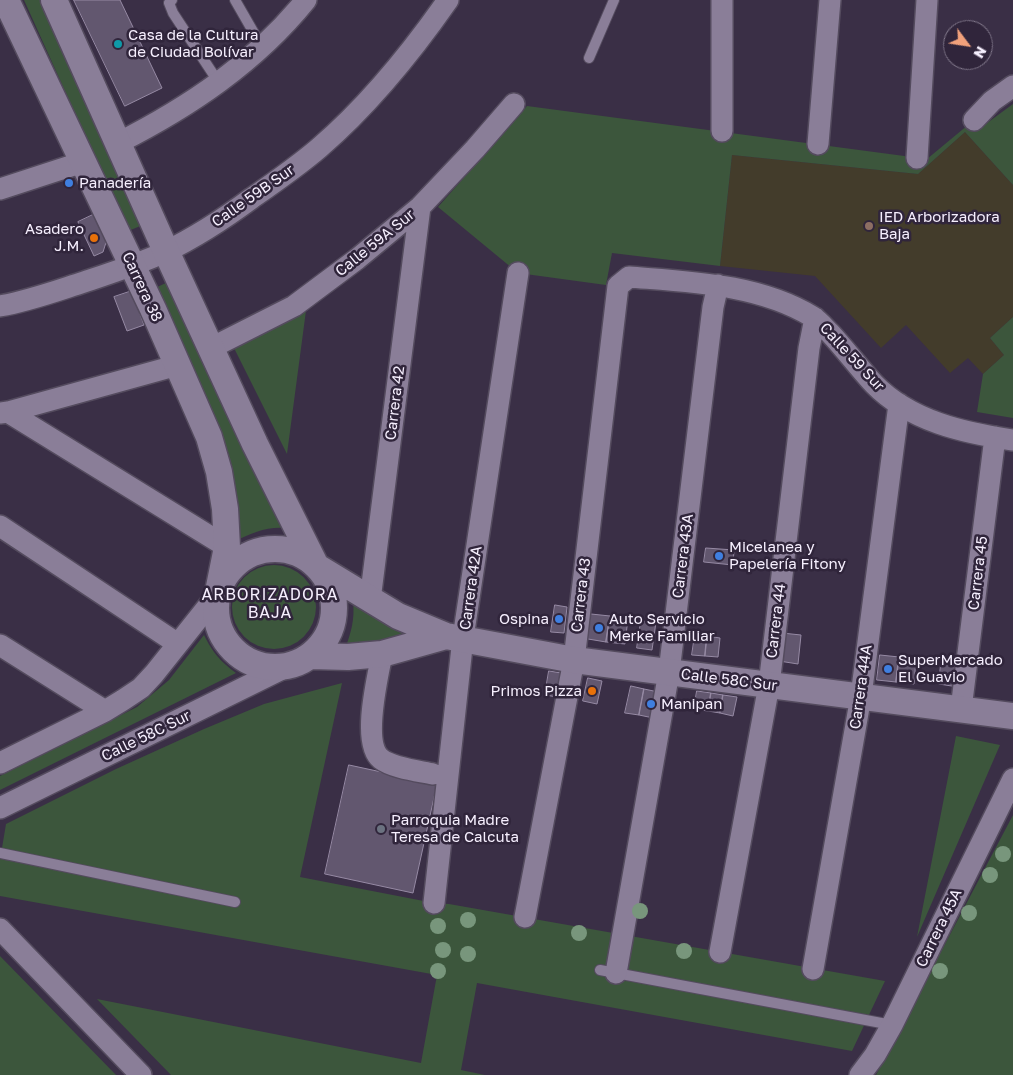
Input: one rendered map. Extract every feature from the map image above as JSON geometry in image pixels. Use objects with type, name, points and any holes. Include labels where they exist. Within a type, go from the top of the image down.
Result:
[{"type":"street","name":"Carrera 38","points":[[6,0],[133,266],[208,437],[219,472],[225,509],[227,547],[218,591]]},
{"type":"street","points":[[54,0],[254,444],[316,565],[330,585],[334,604],[332,624],[323,641],[301,660],[275,667],[258,665],[241,657],[228,646],[220,630],[215,613],[218,591]]},
{"type":"street","points":[[118,143],[170,115],[219,83],[285,26],[306,0]]},
{"type":"street","name":"Calle 59B Sur","points":[[0,306],[22,303],[133,266],[166,251],[231,214],[319,148],[358,110],[400,65],[422,38],[448,0]]},
{"type":"street","points":[[722,0],[722,131]]},
{"type":"street","points":[[818,144],[830,0]]},
{"type":"street","points":[[917,158],[927,0]]},
{"type":"street","points":[[974,120],[992,101],[1013,86]]},
{"type":"street","name":"Calle 59A Sur","points":[[211,348],[294,306],[357,259],[420,207],[475,149],[514,104]]},
{"type":"street","points":[[0,189],[83,162]]},
{"type":"street","name":"Carrera 42","points":[[370,600],[420,207]]},
{"type":"street","name":"Carrera 42A","points":[[434,903],[455,637],[518,273]]},
{"type":"street","name":"Calle 59 Sur","points":[[629,277],[718,285],[764,295],[788,303],[815,318],[847,350],[875,384],[899,404],[939,423],[978,435],[1004,438]]},
{"type":"street","name":"Carrera 43","points":[[526,917],[574,660],[618,286],[629,277]]},
{"type":"street","name":"Carrera 43A","points":[[608,971],[669,672],[713,307],[718,285]]},
{"type":"street","name":"Carrera 44","points":[[720,952],[768,685],[808,348],[815,318]]},
{"type":"street","points":[[4,412],[178,365]]},
{"type":"street","name":"Carrera 44A","points":[[813,969],[861,696],[899,404]]},
{"type":"street","points":[[4,412],[227,547]]},
{"type":"street","name":"Carrera 45","points":[[961,709],[1004,438]]},
{"type":"street","points":[[0,526],[178,644]]},
{"type":"street","points":[[0,763],[105,711],[140,688],[154,674],[218,591],[228,571],[242,558],[260,550],[279,548],[297,553],[316,565]]},
{"type":"street","name":"Calle 58C Sur","points":[[316,565],[398,616],[455,637],[574,660],[1013,716]]},
{"type":"street","name":"Calle 58C Sur","points":[[0,808],[301,660],[382,654],[455,637]]},
{"type":"street","points":[[0,645],[105,711]]},
{"type":"street","points":[[382,654],[370,716],[376,751],[383,760],[433,774]]},
{"type":"street","name":"Carrera 45A","points":[[860,1075],[875,1055],[892,1024],[1013,779]]},
{"type":"street","points":[[0,929],[141,1075]]},
{"type":"lane","points":[[172,0],[169,3],[173,13],[219,83]]},
{"type":"lane","points":[[235,0],[262,47]]},
{"type":"lane","points":[[589,58],[614,0]]},
{"type":"lane","points":[[0,853],[235,902]]},
{"type":"lane","points":[[608,971],[892,1024]]},
{"type":"shaded area","name":"IED Arborizadora Baja","points":[[965,132],[1013,185],[1013,317],[990,338],[1004,355],[983,374],[968,358],[950,373],[906,325],[881,348],[815,276],[720,266],[732,155],[918,174]]},
{"type":"green space","points":[[24,0],[42,0],[143,225],[128,231]]},
{"type":"green space","points":[[1013,104],[1013,185],[965,132],[918,174],[732,155],[720,266],[612,253],[606,285],[518,273],[438,207],[527,106],[927,159],[974,120],[983,126]]},
{"type":"green space","points":[[168,282],[287,528],[266,529],[235,541],[234,483],[228,452],[155,288]]},
{"type":"green space","points":[[307,303],[287,454],[233,346]]},
{"type":"green space","points":[[1013,317],[1013,418],[977,412],[983,374],[1004,355],[990,338]]},
{"type":"green space","points":[[274,565],[290,568],[304,577],[313,591],[316,607],[313,623],[304,637],[290,646],[274,649],[258,646],[244,637],[235,623],[232,607],[235,591],[244,577],[258,568]]},
{"type":"green space","points":[[353,602],[413,639],[345,649],[352,626]]},
{"type":"green space","points":[[204,635],[217,656],[236,673],[0,790],[0,776],[137,707],[169,680]]},
{"type":"green space","points":[[342,683],[300,877],[434,903],[449,904],[885,981],[852,1051],[477,983],[461,1070],[485,1075],[171,1075],[97,999],[421,1063],[437,975],[0,896],[0,860],[6,824],[116,769],[204,729],[264,704]]},
{"type":"green space","points":[[956,736],[1000,745],[917,937]]},
{"type":"green space","points":[[1013,815],[1013,1075],[876,1075]]},
{"type":"green space","points":[[0,956],[116,1075],[0,1075]]},
{"type":"building","name":"Casa de la Cultura de Ciudad Bolívar","points":[[74,0],[120,0],[162,88],[125,106]]},
{"type":"building","points":[[97,213],[108,236],[103,252],[94,256],[78,222]]},
{"type":"building","points":[[132,291],[144,325],[127,331],[114,297]]},
{"type":"building","name":"Micelanea y Papelería Fitony","points":[[706,548],[734,550],[733,565],[704,562]]},
{"type":"building","name":"Ospina","points":[[555,605],[567,607],[564,633],[551,632]]},
{"type":"building","name":"Auto Servicio Merke Familiar","points":[[591,614],[610,616],[606,642],[588,639]]},
{"type":"building","points":[[610,616],[628,618],[625,644],[606,642]]},
{"type":"building","points":[[641,621],[656,622],[652,650],[637,648]]},
{"type":"building","points":[[782,633],[801,635],[798,664],[779,661]]},
{"type":"building","points":[[695,635],[707,636],[705,656],[692,655]]},
{"type":"building","points":[[707,636],[720,638],[718,657],[705,656]]},
{"type":"building","name":"SuperMercado El Guavio","points":[[880,655],[899,657],[896,682],[877,680]]},
{"type":"building","points":[[899,657],[916,659],[914,684],[896,682]]},
{"type":"building","points":[[941,664],[960,666],[958,687],[939,684]]},
{"type":"building","points":[[549,671],[567,674],[563,698],[545,695]]},
{"type":"building","name":"Primos Pizza","points":[[588,678],[602,681],[597,704],[583,701]]},
{"type":"building","points":[[631,686],[644,689],[639,715],[625,713]]},
{"type":"building","name":"Manipan","points":[[644,689],[663,693],[658,719],[639,715]]},
{"type":"building","points":[[697,691],[711,693],[708,711],[694,709]]},
{"type":"building","points":[[711,693],[723,695],[720,713],[708,711]]},
{"type":"building","points":[[723,695],[737,697],[733,716],[720,713]]},
{"type":"building","name":"Parroquia Madre Teresa de Calcuta","points":[[349,765],[437,784],[413,893],[325,874]]},
{"type":"place","name":"Casa de la Cultura de Ciudad Bolívar","points":[[118,44]]},
{"type":"place","name":"Panadería","points":[[69,183]]},
{"type":"place","name":"IED Arborizadora Baja","points":[[869,226]]},
{"type":"place","name":"Asadero J.M.","points":[[94,238]]},
{"type":"place","name":"Micelanea y Papelería Fitony","points":[[719,556]]},
{"type":"place","name":"Ospina","points":[[559,619]]},
{"type":"place","name":"Auto Servicio Merke Familiar","points":[[599,628]]},
{"type":"place","name":"SuperMercado El Guavio","points":[[888,669]]},
{"type":"place","name":"Primos Pizza","points":[[592,691]]},
{"type":"place","name":"Manipan","points":[[651,704]]},
{"type":"place","name":"Parroquia Madre Teresa de Calcuta","points":[[381,829]]},
{"type":"district","name":"ARBORIZADORA BAJA","points":[[270,604]]}]
